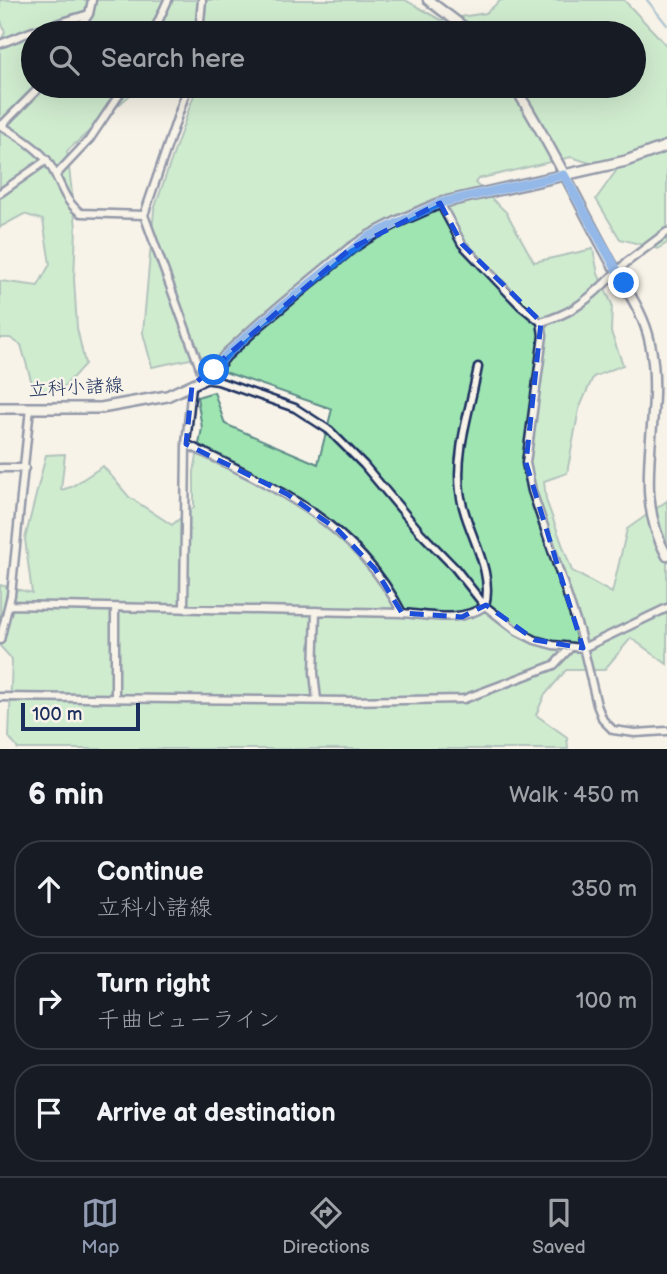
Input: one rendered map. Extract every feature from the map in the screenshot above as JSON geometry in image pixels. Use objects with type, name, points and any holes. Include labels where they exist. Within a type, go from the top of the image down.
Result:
[{"type":"main road","name":"立科小諸線","points":[[0,408],[101,408],[167,396],[204,379],[261,323],[350,249],[388,226],[440,203],[626,161],[667,146]]},
{"type":"street","points":[[84,21],[92,0]]},
{"type":"street","points":[[158,21],[168,0]]},
{"type":"street","points":[[200,21],[202,0]]},
{"type":"street","points":[[428,0],[456,21]]},
{"type":"street","points":[[66,21],[89,14]]},
{"type":"street","points":[[0,44],[21,36]]},
{"type":"street","points":[[29,98],[1,126],[23,139],[47,160],[66,195],[81,213],[144,215]]},
{"type":"street","points":[[56,175],[89,140],[117,98]]},
{"type":"street","points":[[184,98],[144,215],[204,379],[295,408],[329,430],[364,465],[485,606],[517,631],[535,640],[583,648],[667,608]]},
{"type":"street","points":[[521,98],[624,283],[650,340],[656,398],[647,486],[652,526],[667,556]]},
{"type":"street","points":[[0,193],[47,160]]},
{"type":"street","points":[[440,203],[462,244],[521,306],[541,322]]},
{"type":"street","points":[[541,322],[565,315],[587,301],[648,244],[667,232]]},
{"type":"street","points":[[541,322],[540,359],[526,463],[532,491],[583,648],[597,705],[603,720],[614,730],[635,733],[667,731]]},
{"type":"street","points":[[9,606],[402,613],[463,617],[476,612],[485,606],[488,591],[486,575],[463,511],[459,480],[464,434],[478,367]]},
{"type":"street","points":[[184,609],[186,444],[192,386]]},
{"type":"street","points":[[0,640],[9,606],[26,468],[30,408]]},
{"type":"street","points":[[186,444],[287,494],[338,530],[375,569],[402,613]]},
{"type":"street","points":[[0,468],[26,468]]},
{"type":"street","points":[[115,608],[115,698]]},
{"type":"street","points":[[316,611],[314,673],[317,700]]},
{"type":"street","points":[[0,697],[464,699],[554,665],[571,647]]},
{"type":"highlighted area","points":[[440,203],[462,244],[541,322],[526,463],[583,648],[535,640],[486,605],[462,617],[402,613],[375,569],[338,530],[287,494],[186,444],[192,386],[350,249]]},
{"type":"green space","points":[[0,0],[405,0],[441,20],[486,13],[501,0],[624,0],[644,21],[21,21],[21,98],[127,98],[67,151],[76,227],[74,279],[77,328],[85,364],[65,386],[49,392],[33,387],[21,345],[10,338],[0,338],[0,281],[38,286],[50,264],[43,220],[24,214],[0,227],[0,42],[5,32],[0,18]]},
{"type":"green space","points":[[646,24],[667,46],[667,243],[658,249],[620,239],[596,199],[616,171],[571,157],[478,179],[475,183],[506,212],[534,262],[593,249],[598,274],[612,304],[611,332],[623,365],[593,377],[579,409],[567,473],[544,481],[546,500],[572,571],[612,593],[627,529],[667,501],[667,664],[631,638],[604,670],[566,670],[544,696],[536,715],[567,737],[568,749],[18,749],[9,737],[12,659],[0,646],[0,585],[32,593],[25,539],[46,455],[65,454],[61,490],[71,487],[103,466],[129,497],[172,525],[194,507],[194,472],[202,428],[197,397],[214,392],[225,424],[318,464],[332,409],[225,372],[204,356],[152,367],[143,333],[154,210],[193,98],[646,98]]},
{"type":"waterway","points":[[647,0],[667,25]]},
{"type":"route","points":[[214,370],[226,355],[261,323],[368,237],[440,203],[564,175],[616,273],[624,283]]}]
